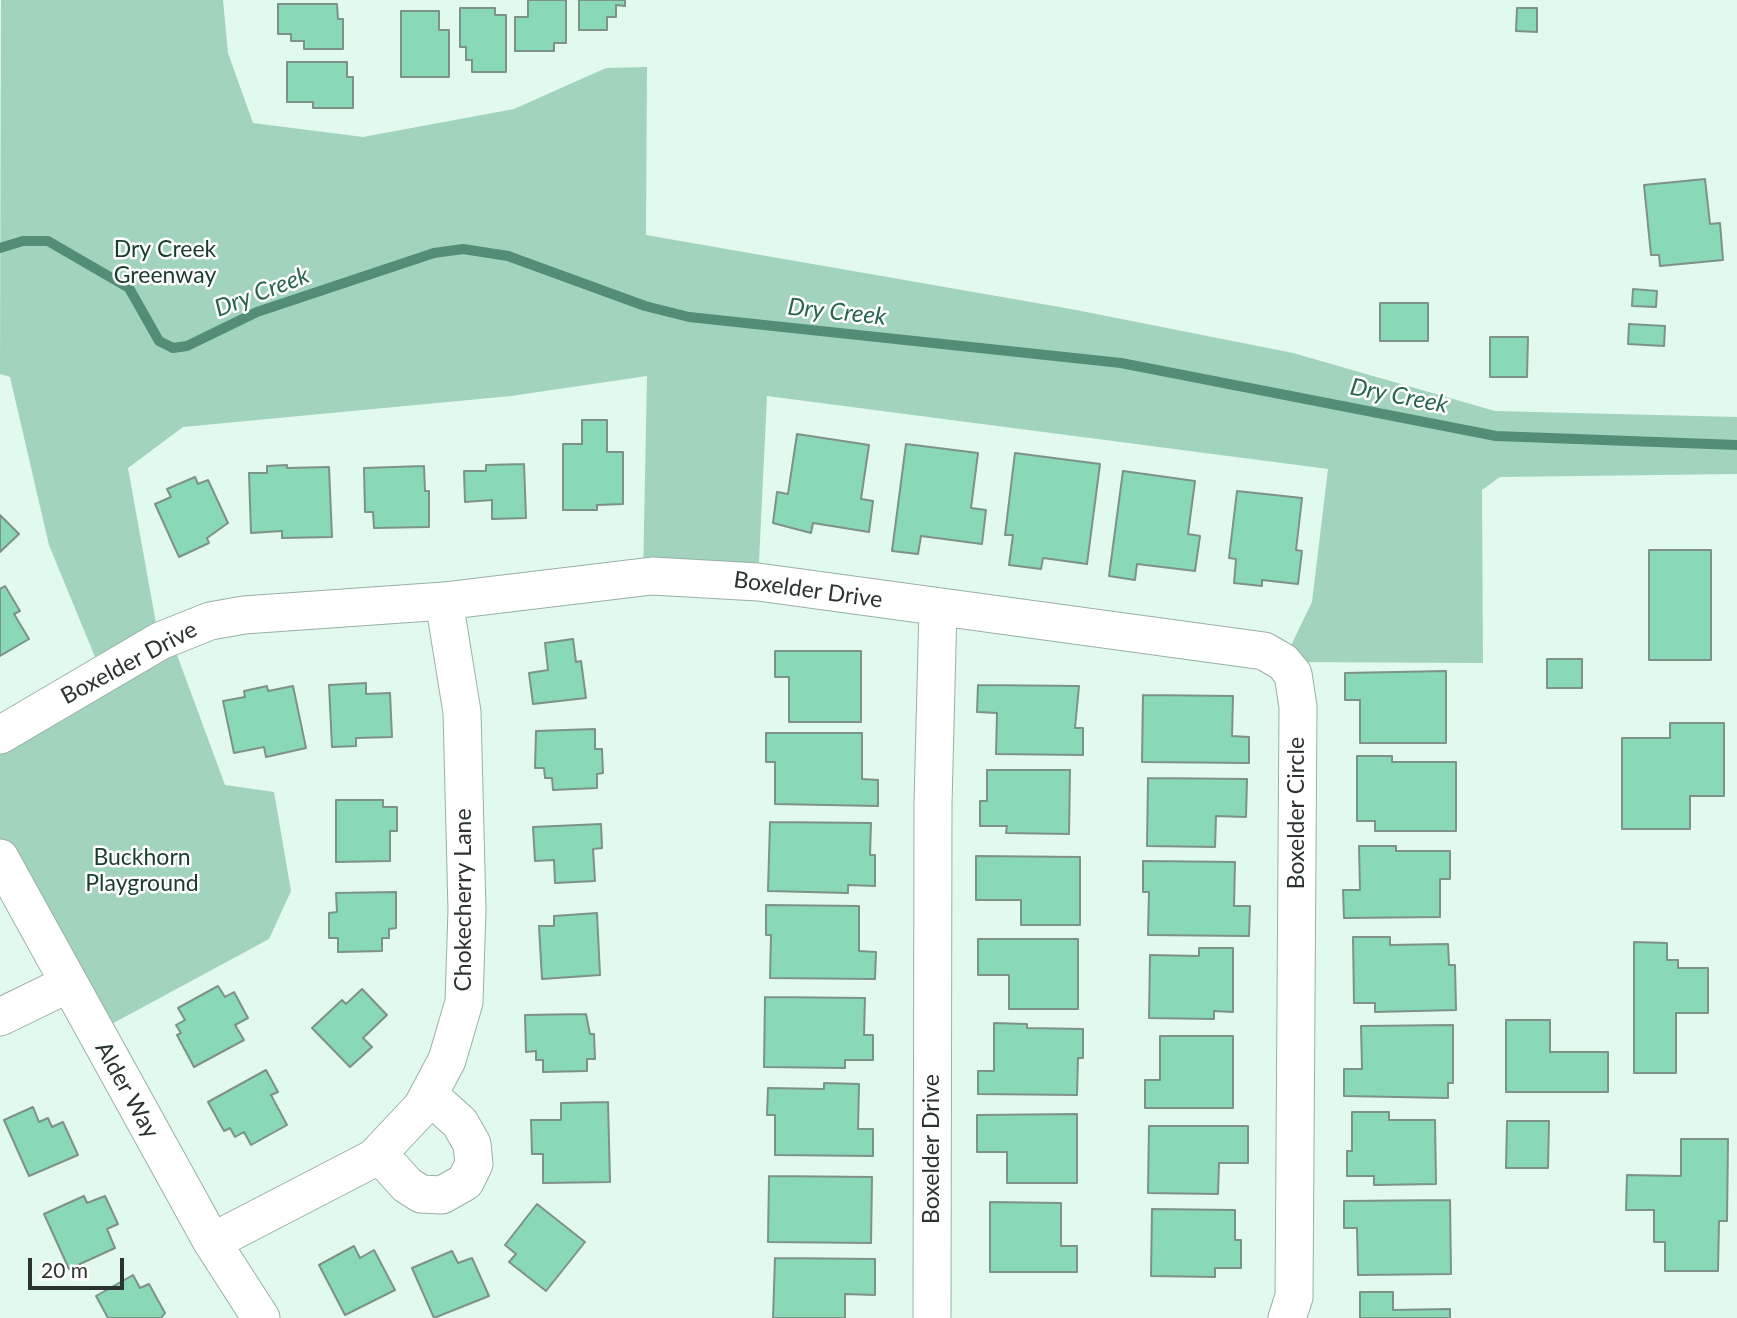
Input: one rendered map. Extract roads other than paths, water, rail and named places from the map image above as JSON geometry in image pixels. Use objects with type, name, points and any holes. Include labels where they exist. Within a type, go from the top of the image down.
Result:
[{"type":"street","name":"Boxelder Drive","points":[[0,735],[160,641],[210,621],[244,615],[444,601],[661,575],[758,582],[938,608],[933,804],[932,1318]]},
{"type":"street","name":"Chokecherry Lane","points":[[212,1242],[360,1167],[379,1154],[406,1127],[429,1095],[455,1037],[466,981],[462,712],[444,601]]},
{"type":"street","name":"Boxelder Circle","points":[[938,608],[1253,647],[1283,662],[1295,677],[1298,720],[1294,1297],[1287,1318]]},
{"type":"street","name":"Alder Way","points":[[0,858],[212,1242],[261,1318]]},
{"type":"street","points":[[0,1017],[68,984]]},
{"type":"street","points":[[379,1154],[407,1185],[421,1194],[442,1195],[465,1182],[474,1164],[472,1144],[460,1123],[429,1095]]},
{"type":"waterway","name":"Dry Creek","points":[[0,248],[23,241],[48,241],[129,288],[159,341],[173,348],[187,346],[257,312],[434,253],[463,249],[508,256],[645,306],[689,317],[1121,363],[1496,436],[1737,445]]},
{"type":"park label","name":"Dry Creek Greenway","points":[[165,263]]},
{"type":"park label","name":"Buckhorn Playground","points":[[142,871]]}]
